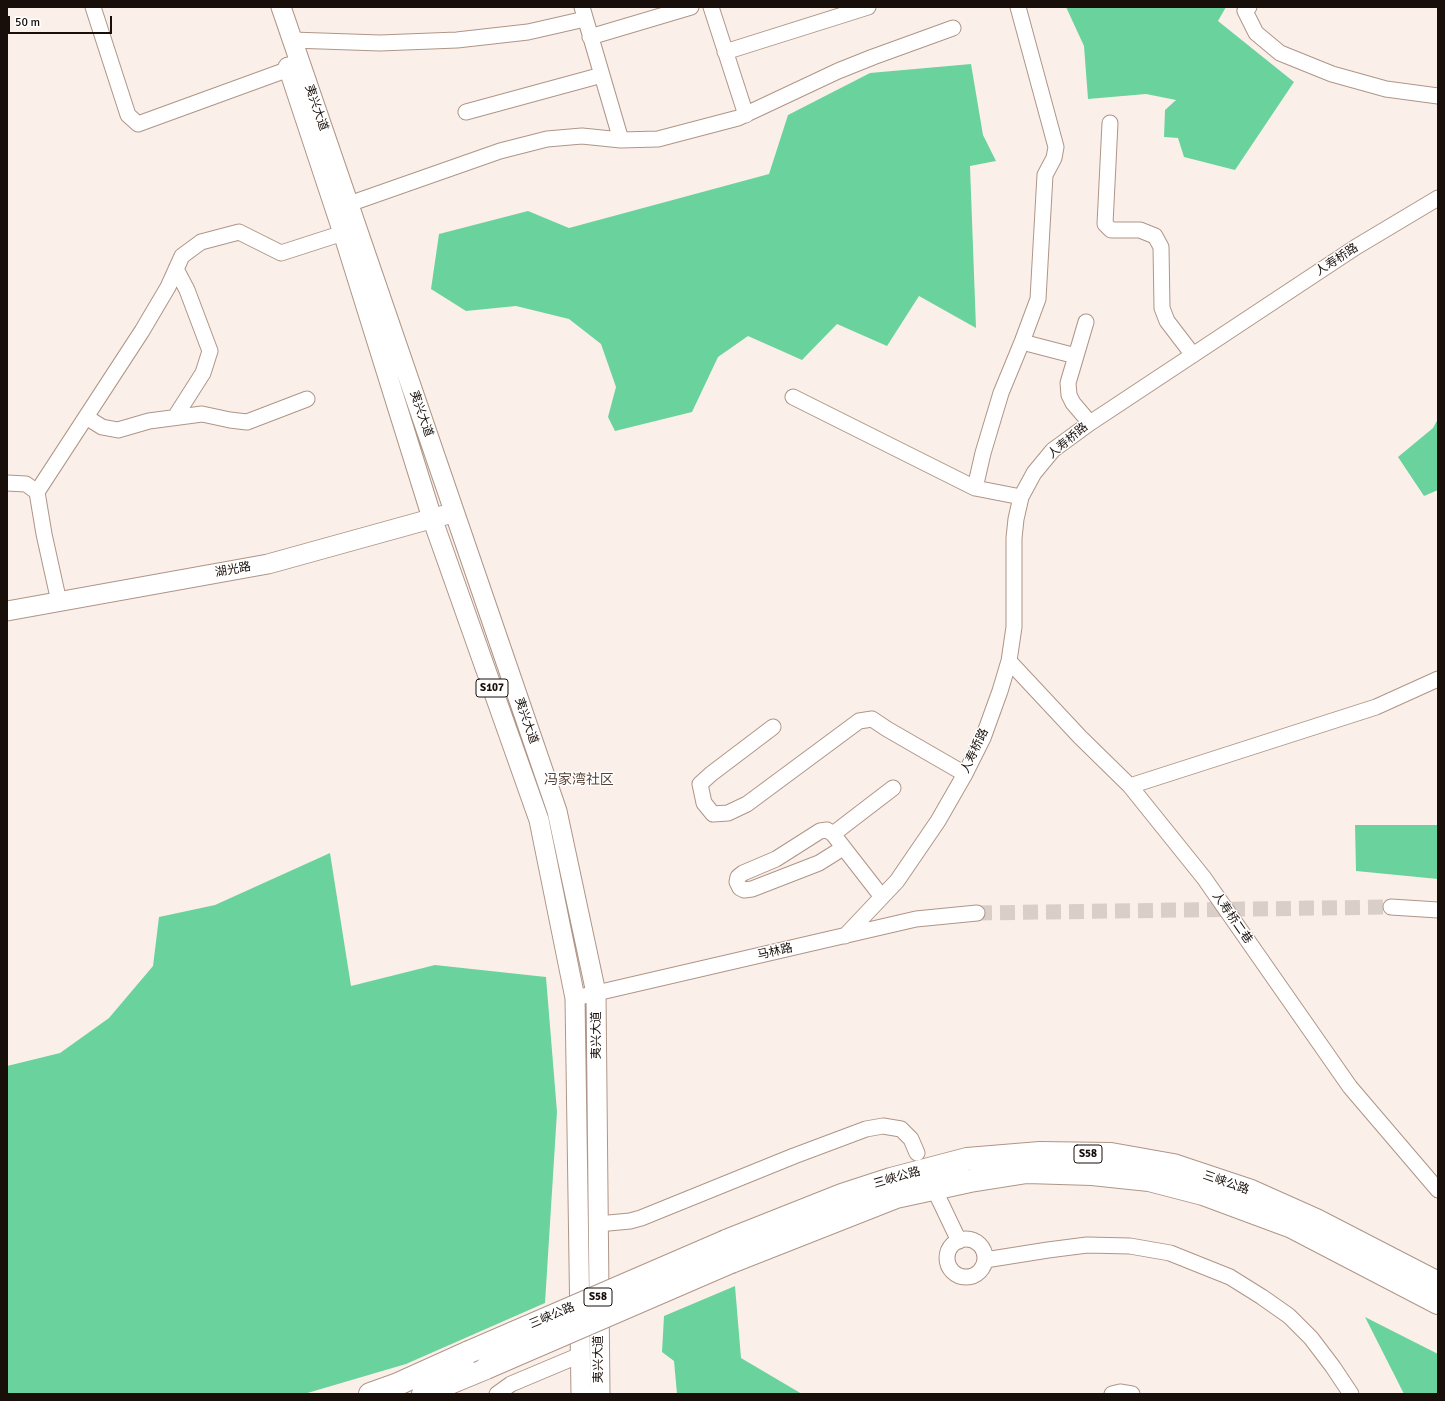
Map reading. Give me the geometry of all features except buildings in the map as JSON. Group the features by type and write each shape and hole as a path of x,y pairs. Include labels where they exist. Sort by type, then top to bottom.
{"highway":[{"name":"三峡公路","path":"423,1394 486,1368 728,1252 842,1195 891,1179 967,1160 1040,1153 1111,1154 1173,1165 1251,1191 1316,1220 1438,1283"},
{"name":"三峡公路","path":"370,1394 398,1384 469,1352 728,1252 896,1197 970,1181 1027,1172 1092,1174 1149,1180 1203,1194 1292,1228 1438,1303"}],"main road":[{"name":"夷兴大道","path":"268,7 343,233 432,518 539,820 575,998 581,1394"},
{"name":"夷兴大道","path":"281,7 557,811 596,993 600,1394"},
{"name":"湖光路","path":"7,611 268,564 455,512"}],"street":[{"path":"94,7 128,115 138,124 289,69"},
{"path":"590,37 691,7"},
{"path":"711,7 746,115"},
{"path":"725,52 868,7"},
{"path":"975,488 983,453 1001,393 1038,299 1046,175 1054,158 1056,147 1018,7"},
{"path":"1249,7 1245,11 1256,33 1280,53 1332,74 1380,88 1438,96"},
{"path":"292,40 380,43 457,40 528,32 583,13 621,140"},
{"path":"349,204 500,150 547,138 582,136 621,140 658,139 738,118 838,71 953,28"},
{"path":"466,112 602,76"},
{"path":"1110,123 1105,224 1111,230 1140,230 1155,236 1161,247 1162,308 1167,321 1193,355"},
{"name":"人寿桥路","path":"845,936 897,881 938,821 965,774 982,738 1000,691 1009,661 1014,627 1016,519 1021,497 1034,473 1053,450 1090,423 1356,247 1438,198"},
{"path":"59,602 44,534 37,492 142,331 168,287 182,256 201,242 239,232 281,253 343,233"},
{"path":"175,417 203,374 210,351 187,290 176,269"},
{"path":"1086,322 1068,383 1069,395 1073,403 1090,423"},
{"path":"1022,342 1076,356"},
{"path":"793,397 975,488 1021,497"},
{"path":"86,417 102,427 118,430 149,420 202,414 247,422 307,399"},
{"path":"7,483 26,484 37,492"},
{"name":"人寿桥二巷","path":"1009,661 1080,737 1130,786 1204,878 1350,1087 1438,1190"},
{"path":"1130,786 1376,707 1438,679"},
{"path":"773,727 700,784 704,803 713,814 728,813 747,804 859,722 872,719 965,774"},
{"path":"833,834 893,788"},
{"path":"843,848 819,863 752,889 744,890 740,888 737,882 738,877 743,873 776,859 820,831 827,830 833,834 882,897"},
{"path":"1390,907 1438,910"},
{"name":"马林路","path":"575,998 916,919 977,913"},
{"path":"598,1224 630,1221 641,1218 794,1156 866,1129 883,1126 901,1129 911,1139 917,1153"},
{"path":"938,1197 959,1241"},
{"path":"972,1240 978,1243 985,1253 985,1260 980,1272 975,1275 968,1277 957,1275 949,1266 948,1254 954,1244 959,1241 972,1240"},
{"path":"985,1260 1048,1250 1087,1246 1130,1246 1170,1253 1230,1277 1289,1316 1311,1338 1351,1394"},
{"path":"497,1394 511,1384 580,1355"},
{"path":"1112,1394 1120,1392 1132,1394"}],"green space":[{"path":"1066,7 1226,7 1218,21 1294,82 1235,170 1184,157 1178,138 1164,137 1165,110 1176,100 1146,94 1088,99 1084,46"},
{"path":"971,64 983,135 996,161 970,166 976,328 919,296 887,346 837,324 802,360 748,336 718,357 692,412 615,431 608,417 616,387 601,344 569,319 516,306 466,311 431,289 439,234 528,211 569,228 769,174 788,115 870,73"},
{"path":"1438,419 1438,490 1424,496 1398,457 1433,428"},
{"path":"1355,825 1438,825 1438,879 1356,871"},
{"path":"330,853 351,986 435,965 546,977 557,1112 545,1303 406,1364 304,1394 7,1394 7,1066 60,1053 109,1018 153,966 159,917 215,905"},
{"path":"735,1286 741,1358 802,1394 677,1394 674,1361 662,1352 664,1316"},
{"path":"1365,1317 1438,1354 1438,1394 1404,1394"}],"tunnel":[{"path":"977,913 1391,907"}],"district":[{"name":"冯家湾社区","path":"579,780"}]}
